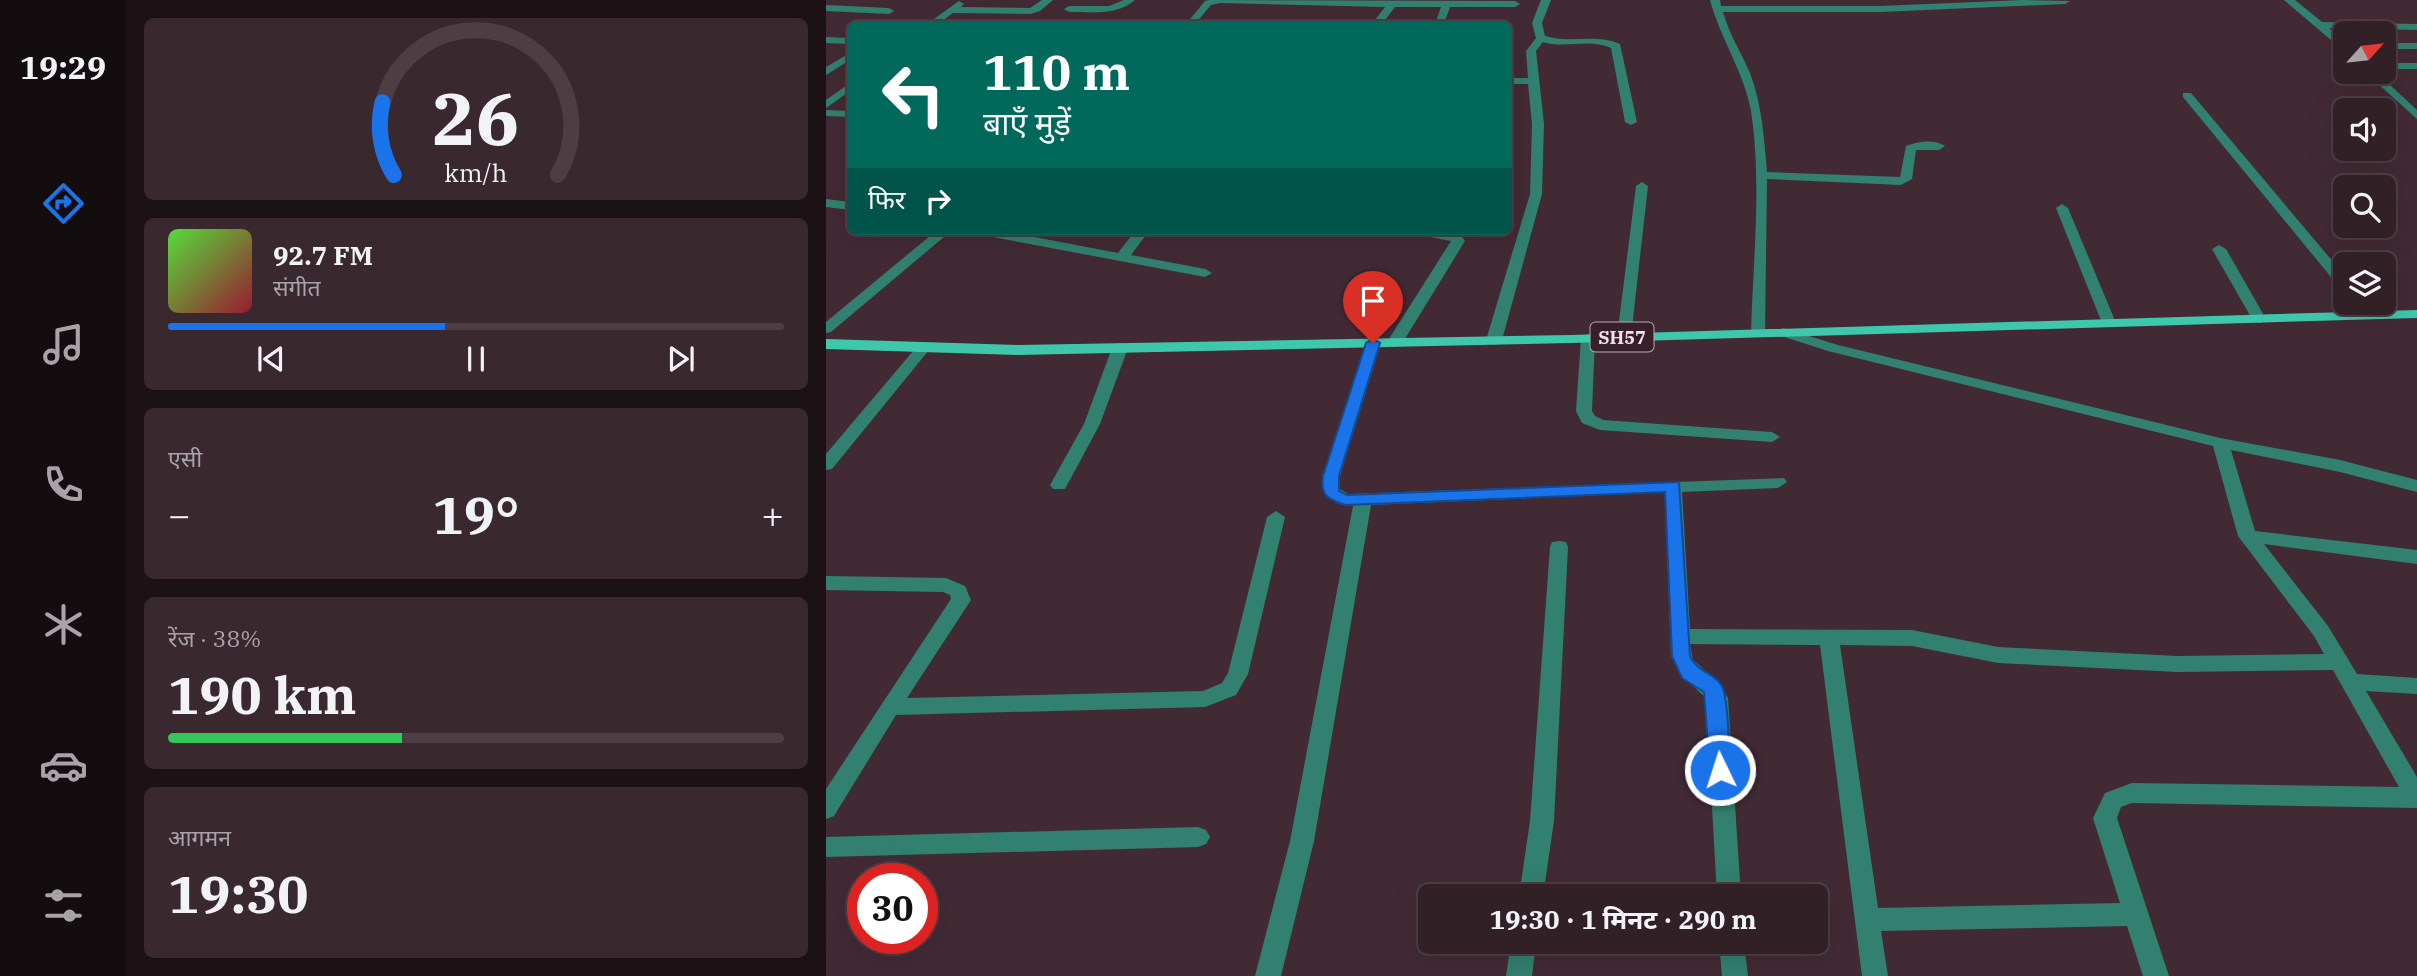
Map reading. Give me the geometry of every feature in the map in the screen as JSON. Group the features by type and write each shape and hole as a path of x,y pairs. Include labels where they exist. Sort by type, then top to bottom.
{"main road":[{"name":"SH57","path":"2396,314 2417,314"},
{"name":"SH57","path":"826,344 1018,350 1588,338 2371,315"}],"street":[{"path":"936,21 964,0"},
{"path":"951,10 1030,11 1048,0"},
{"path":"1069,9 1108,10 1118,8 1130,0"},
{"path":"1541,38 1537,23 1546,0"},
{"path":"2289,0 2333,37"},
{"path":"1193,21 1212,1 1515,4"},
{"path":"1758,333 1761,176 1756,110 1744,72 1722,27 1716,4 1880,9 2065,1"},
{"path":"1380,21 1394,2"},
{"path":"1330,21 1345,3"},
{"path":"1441,21 1447,3"},
{"path":"826,8 889,11"},
{"path":"2320,26 2417,27"},
{"path":"1494,340 1536,194 1538,124 1531,51 1541,38"},
{"path":"1541,38 1553,42 1602,42 1616,46 1631,122"},
{"path":"826,40 847,41"},
{"path":"2396,46 2417,46"},
{"path":"826,72 847,58"},
{"path":"2396,66 2417,66"},
{"path":"1512,81 1533,80"},
{"path":"2383,84 2417,116"},
{"path":"826,104 847,88"},
{"path":"2187,94 2333,270"},
{"path":"826,113 847,114"},
{"path":"1761,176 1901,181 1906,179 1910,148 1918,145 1939,146"},
{"path":"1625,337 1642,186"},
{"path":"2062,208 2109,323"},
{"path":"826,329 939,235"},
{"path":"1020,235 1205,273"},
{"path":"1122,257 1139,235"},
{"path":"1395,342 1458,241 1455,236 1448,235"},
{"path":"2219,249 2259,319"},
{"path":"1783,332 1833,348 2220,443 2340,466 2417,486"},
{"path":"1588,338 1584,411 1588,419 1600,425 1772,437"},
{"path":"1373,343 1329,488 1333,495 1346,500 1778,482"},
{"path":"826,465 924,347"},
{"path":"1059,485 1092,424 1120,348"},
{"path":"2220,443 2247,536 2308,613 2340,662 2417,797"},
{"path":"1673,486 1684,666 1689,673 1707,682 1717,698 1728,884"},
{"path":"1268,976 1302,841 1363,499"},
{"path":"890,707 1205,699 1229,689 1238,674 1276,517"},
{"path":"2247,536 2417,557"},
{"path":"1533,884 1542,821 1559,547"},
{"path":"826,583 946,585 958,591 961,600 890,707 835,779 826,809"},
{"path":"1681,636 1912,638 1998,655 2178,664 2340,662"},
{"path":"1829,636 1875,976"},
{"path":"2350,681 2417,686"},
{"path":"2156,976 2105,818 2106,807 2115,797 2132,793 2417,797"},
{"path":"826,847 1198,837"},
{"path":"1868,920 2134,914"},
{"path":"1519,976 1522,954"},
{"path":"1733,954 1735,976"}],"route":[{"path":"1373,343 1331,476 1329,488 1333,495 1346,500 1673,486 1681,656 1689,673 1707,682 1714,689 1717,698 1720,770"}]}
